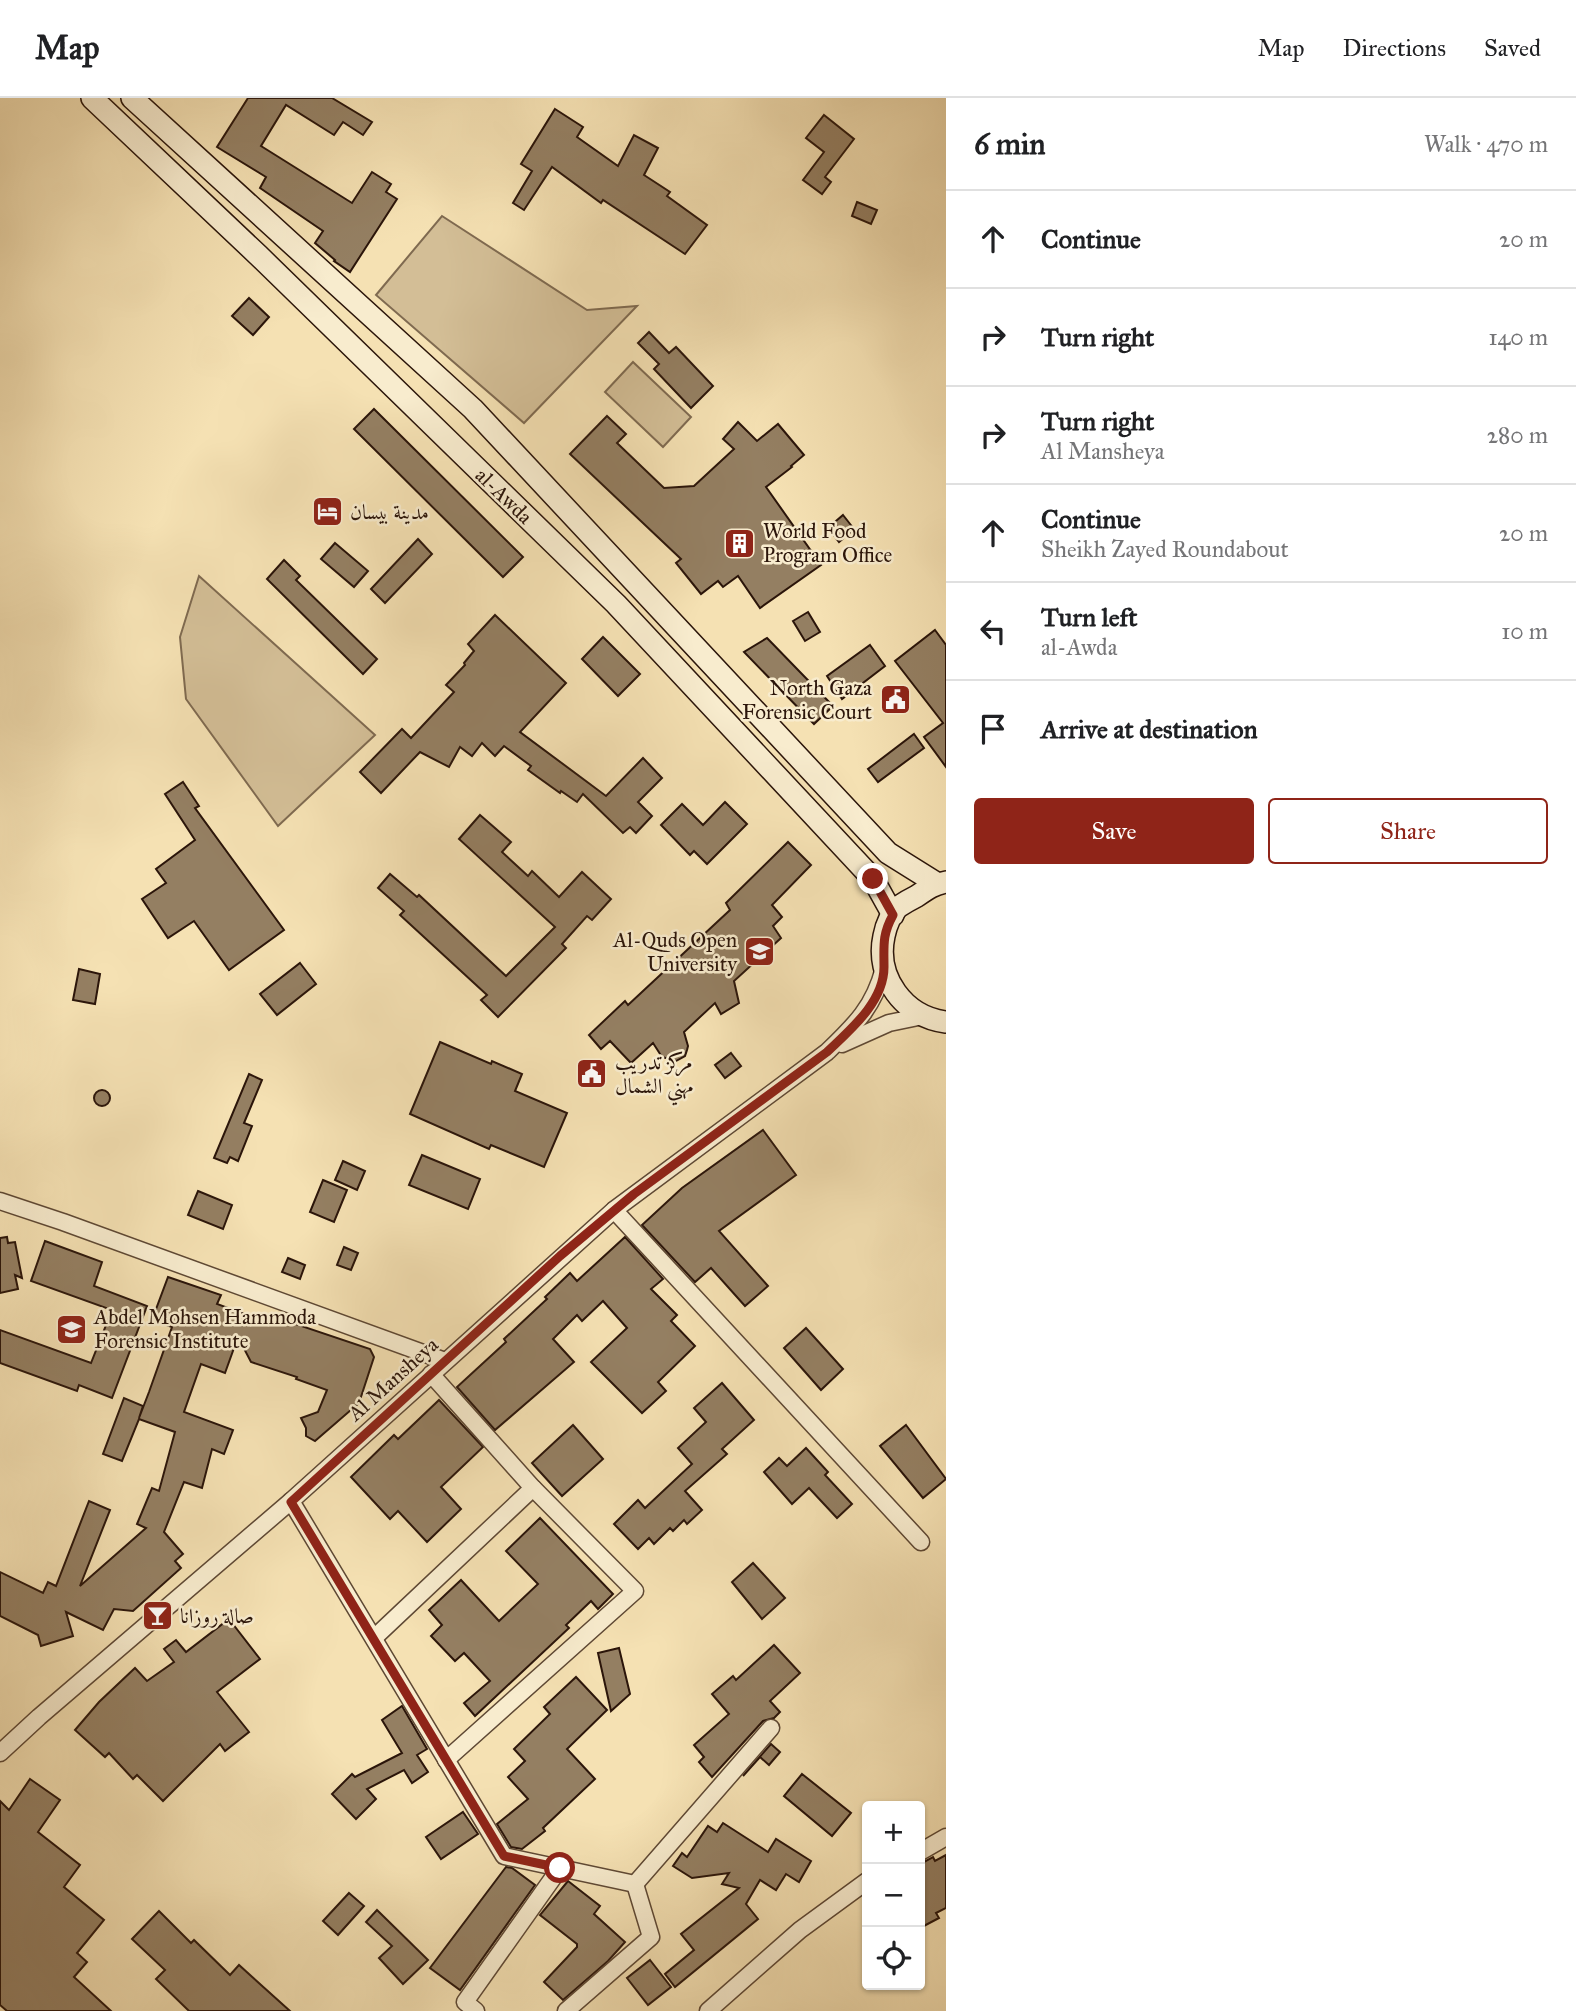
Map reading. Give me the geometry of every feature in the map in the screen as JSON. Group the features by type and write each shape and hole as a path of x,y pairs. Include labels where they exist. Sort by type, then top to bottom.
{"main road":[{"name":"al-Awda","path":"92,98 268,265 615,604 873,879 893,915"},
{"name":"al-Awda","path":"132,98 152,106 473,409 888,853 941,883"},
{"path":"941,883 898,907 883,941 884,968 899,998 923,1016 946,1022"}],"street":[{"name":"Al Mansheya","path":"0,1753 291,1502 614,1210 827,1052 859,1021 870,1005 879,989 884,968"},
{"name":"Al Mansheya","path":"827,1052 878,1027 923,1016"},
{"path":"0,1201 445,1361"},
{"path":"614,1210 921,1542"},
{"path":"431,1374 533,1488 635,1591 446,1760"},
{"path":"374,1637 533,1488"},
{"path":"291,1502 504,1856 635,1884"},
{"path":"635,1884 771,1728"},
{"path":"925,1849 946,1837"},
{"path":"475,2011 465,2003 560,1868"},
{"path":"566,2011 651,1937 635,1884"},
{"path":"708,2011 800,1930 862,1885"}],"shaded area":[{"path":"442,216 587,310 637,306 524,423 376,295"},
{"path":"633,362 691,417 663,447 605,392"},
{"path":"199,576 375,735 278,826 186,699 180,637"}],"building":[{"path":"248,98 332,98 372,122 363,135 343,122 334,135 286,105 261,146 352,203 372,172 391,184 386,192 397,199 350,272 315,243 323,231 260,188 266,177 217,147"},
{"path":"555,109 583,127 577,137 618,166 634,135 658,148 644,175 670,192 667,196 707,225 685,254 603,200 601,203 552,167 524,210 513,203 532,171 521,164"},
{"path":"824,115 854,139 825,177 831,182 822,194 803,180 824,152 806,138"},
{"path":"857,202 877,210 871,224 852,216"},
{"path":"249,298 269,317 253,335 232,316"},
{"path":"649,332 669,353 676,347 713,386 691,408 654,369 659,364 638,343"},
{"path":"374,409 523,557 503,577 354,429"},
{"path":"607,416 626,434 617,443 664,488 694,486 734,449 723,439 738,422 757,441 778,424 804,455 766,487 821,565 760,608 738,576 723,587 718,581 701,594 676,563 681,559 570,454"},
{"path":"843,515 854,529 839,542 828,528"},
{"path":"418,539 432,554 385,603 371,589"},
{"path":"335,543 368,571 354,587 321,559"},
{"path":"284,560 300,576 296,580 377,659 363,674 267,579"},
{"path":"808,612 820,632 805,641 793,621"},
{"path":"495,615 566,683 520,732 606,796 643,758 662,778 638,802 652,816 636,833 630,827 623,833 583,794 577,802 561,791 560,793 528,770 531,766 504,746 495,756 482,743 472,756 460,747 449,767 420,752 381,793 360,772 402,729 411,738 454,692 446,685 474,651 468,644"},
{"path":"935,630 946,645 946,767 924,737 943,723 895,661"},
{"path":"603,637 640,674 618,696 582,659"},
{"path":"767,638 833,706 814,724 744,652"},
{"path":"870,645 885,666 842,699 827,676"},
{"path":"914,734 924,748 878,782 868,769"},
{"path":"183,782 199,806 195,808 284,930 229,970 194,921 168,938 142,899 166,883 156,869 195,840 165,794"},
{"path":"725,802 747,824 707,864 694,851 690,855 661,825 682,804 703,825"},
{"path":"480,815 511,842 502,852 528,876 532,871 559,897 582,872 611,899 592,920 587,916 562,944 566,948 498,1017 481,1000 487,995 400,915 404,911 378,888 390,874 417,897 419,895 506,976 555,927 459,839"},
{"path":"788,842 811,865 772,905 782,917 773,926 781,938 734,981 739,1003 721,1014 715,1003 684,1032 687,1050 685,1056 676,1061 662,1057 653,1043 631,1063 610,1041 601,1049 589,1035 625,1001 628,1005 730,910 726,903"},
{"path":"300,963 316,984 277,1015 260,994"},
{"path":"79,969 100,974 95,1004 73,1000"},
{"path":"440,1042 522,1074 515,1091 567,1113 544,1167 491,1145 489,1149 410,1114"},
{"path":"731,1053 741,1066 725,1078 715,1065"},
{"path":"249,1074 262,1080 244,1123 252,1126 238,1161 230,1157 227,1163 214,1158"},
{"path":"99,1090 105,1090 110,1098 108,1104 99,1106 94,1101 94,1095"},
{"path":"763,1130 796,1175 719,1231 768,1286 745,1306 711,1268 695,1282 642,1225 682,1188"},
{"path":"422,1155 480,1179 468,1209 409,1185"},
{"path":"343,1161 365,1171 357,1190 335,1180"},
{"path":"323,1180 347,1190 334,1222 310,1212"},
{"path":"198,1191 232,1205 223,1229 188,1215"},
{"path":"7,1237 8,1243 15,1242 22,1278 15,1275 18,1289 0,1293 0,1238"},
{"path":"625,1237 663,1279 651,1289 677,1315 671,1321 695,1346 658,1382 666,1391 642,1413 591,1362 627,1328 603,1301 582,1321 577,1315 553,1339 574,1362 495,1430 457,1387 506,1342 504,1339 547,1299 545,1297 570,1273 577,1281"},
{"path":"45,1241 102,1262 94,1286 147,1306 112,1398 79,1385 77,1391 0,1363 0,1330 91,1363 112,1310 31,1281"},
{"path":"344,1247 358,1253 351,1270 337,1265"},
{"path":"288,1258 305,1265 300,1279 282,1272"},
{"path":"168,1277 221,1295 217,1304 258,1319 266,1314 370,1349 374,1357 359,1403 315,1441 306,1436 306,1428 301,1418 318,1412 327,1390 251,1362 238,1337 225,1373 201,1364 184,1412 233,1430 224,1454 212,1449 202,1488 184,1482 164,1532 183,1554 175,1561 181,1568 133,1611 114,1609 103,1630 66,1612 73,1636 41,1646 38,1635 0,1616 0,1572 43,1593 48,1582 56,1586 89,1501 110,1510 80,1586 146,1528 137,1524 152,1488 159,1491 175,1432 139,1419 122,1461 103,1454 124,1398 143,1406 139,1418 149,1392 172,1327 152,1320"},
{"path":"806,1328 843,1369 821,1390 784,1348"},
{"path":"722,1383 754,1420 722,1449 727,1454 685,1491 702,1510 687,1524 684,1520 673,1531 670,1528 654,1544 649,1538 638,1549 614,1524 638,1500 645,1508 692,1464 678,1448 706,1422 694,1408"},
{"path":"439,1400 483,1447 441,1487 461,1509 427,1542 398,1511 390,1519 351,1477 394,1435 398,1439"},
{"path":"573,1425 603,1459 562,1496 532,1463"},
{"path":"906,1425 946,1479 923,1498 880,1446"},
{"path":"806,1448 828,1472 825,1475 852,1504 837,1518 809,1488 792,1504 764,1472 779,1458 787,1466"},
{"path":"540,1518 613,1594 598,1609 591,1601 566,1625 569,1628 475,1716 464,1703 490,1681 464,1653 455,1661 431,1636 442,1625 429,1610 461,1580 499,1621 538,1584 506,1551"},
{"path":"753,1563 785,1598 762,1619 732,1582"},
{"path":"229,1619 260,1659 217,1692 249,1732 225,1751 220,1744 163,1801 137,1775 133,1779 109,1753 105,1757 75,1730 99,1702 135,1668 147,1681 174,1662 164,1649 176,1640 186,1652"},
{"path":"774,1645 800,1673 770,1701 780,1712 774,1718 763,1721 712,1777 699,1762 704,1757 694,1745 729,1714 712,1694 733,1676 736,1680"},
{"path":"619,1648 630,1694 611,1711 598,1653"},
{"path":"576,1677 607,1710 567,1749 595,1779 543,1828 545,1831 522,1849 511,1847 497,1824 528,1799 508,1777 525,1761 514,1749 550,1714 544,1707"},
{"path":"402,1706 427,1749 417,1755 428,1772 412,1783 404,1770 367,1789 376,1799 356,1819 332,1794 352,1774 355,1777 402,1753 382,1720"},
{"path":"771,1744 780,1752 769,1765 760,1757 743,1776"},
{"path":"802,1774 851,1813 832,1836 784,1796"},
{"path":"30,1779 60,1800 38,1832 80,1865 64,1887 104,1920 77,1953 87,1962 74,1977 111,2011 7,2011 0,2005 0,1801 9,1810"},
{"path":"463,1812 478,1834 441,1859 426,1837"},
{"path":"723,1823 768,1852 776,1839 811,1861 799,1882 786,1874 776,1890 760,1880 746,1904 758,1919 675,1987 665,1974 694,1950 681,1934 739,1888 722,1884 729,1873 692,1878 673,1866 682,1853 687,1857 708,1826 717,1832"},
{"path":"946,1855 946,1908 936,1913 939,1918 925,1925 925,1861 933,1857 935,1861"},
{"path":"506,1867 512,1868 535,1885 460,1990 430,1968"},
{"path":"568,1881 600,1906 594,1914 625,1942 608,1961 563,2000 544,1982 577,1944 540,1915"},
{"path":"349,1893 364,1906 338,1935 323,1921"},
{"path":"377,1910 428,1960 403,1984 379,1958 392,1946 366,1922"},
{"path":"159,1911 191,1943 194,1940 230,1975 239,1965 290,2011 189,2011 156,1979 165,1970 132,1939"},
{"path":"650,1960 671,1987 648,2005 627,1978"}],"place":[{"name":"مدينة بيسان","path":"327,512"},
{"name":"World Food Program Office","path":"740,543"},
{"name":"North Gaza Forensic Court","path":"895,700"},
{"name":"Al-Quds Open University","path":"760,952"},
{"name":"مركز تدريب مهني الشمال","path":"592,1074"},
{"name":"Abdel Mohsen Hammoda Forensic Institute","path":"71,1329"},
{"name":"صالة روزانا","path":"157,1616"}],"route":[{"path":"560,1868 504,1856 291,1502 614,1210 827,1052 859,1021 879,989 884,968 883,941 893,915 873,879"}]}
